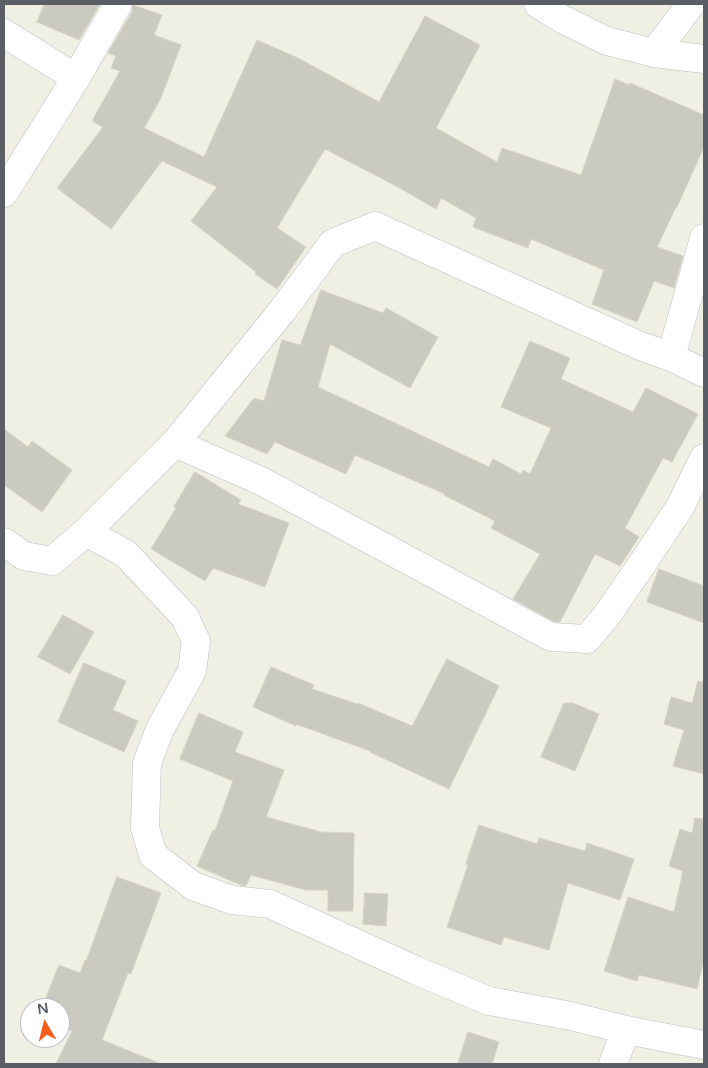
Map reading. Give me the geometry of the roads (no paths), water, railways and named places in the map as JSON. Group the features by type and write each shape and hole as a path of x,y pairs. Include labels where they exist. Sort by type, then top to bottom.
{"street":[{"path":"4,193 76,78 118,4"},
{"path":"538,4 562,19 607,41 654,53 704,59"},
{"path":"654,53 691,4"},
{"path":"4,33 76,78"},
{"path":"4,542 24,556 52,561 86,532 175,443 282,311 334,243 375,226 704,373"},
{"path":"671,357 704,238"},
{"path":"175,443 261,481 551,637 587,639 607,615 680,507 704,458"},
{"path":"86,532 126,554 185,617 196,641 192,671 160,729 147,764 145,828 153,855 193,886 232,900 270,904 415,970 489,1001 571,1016 626,1030 704,1045"},
{"path":"613,1064 626,1030"}]}
